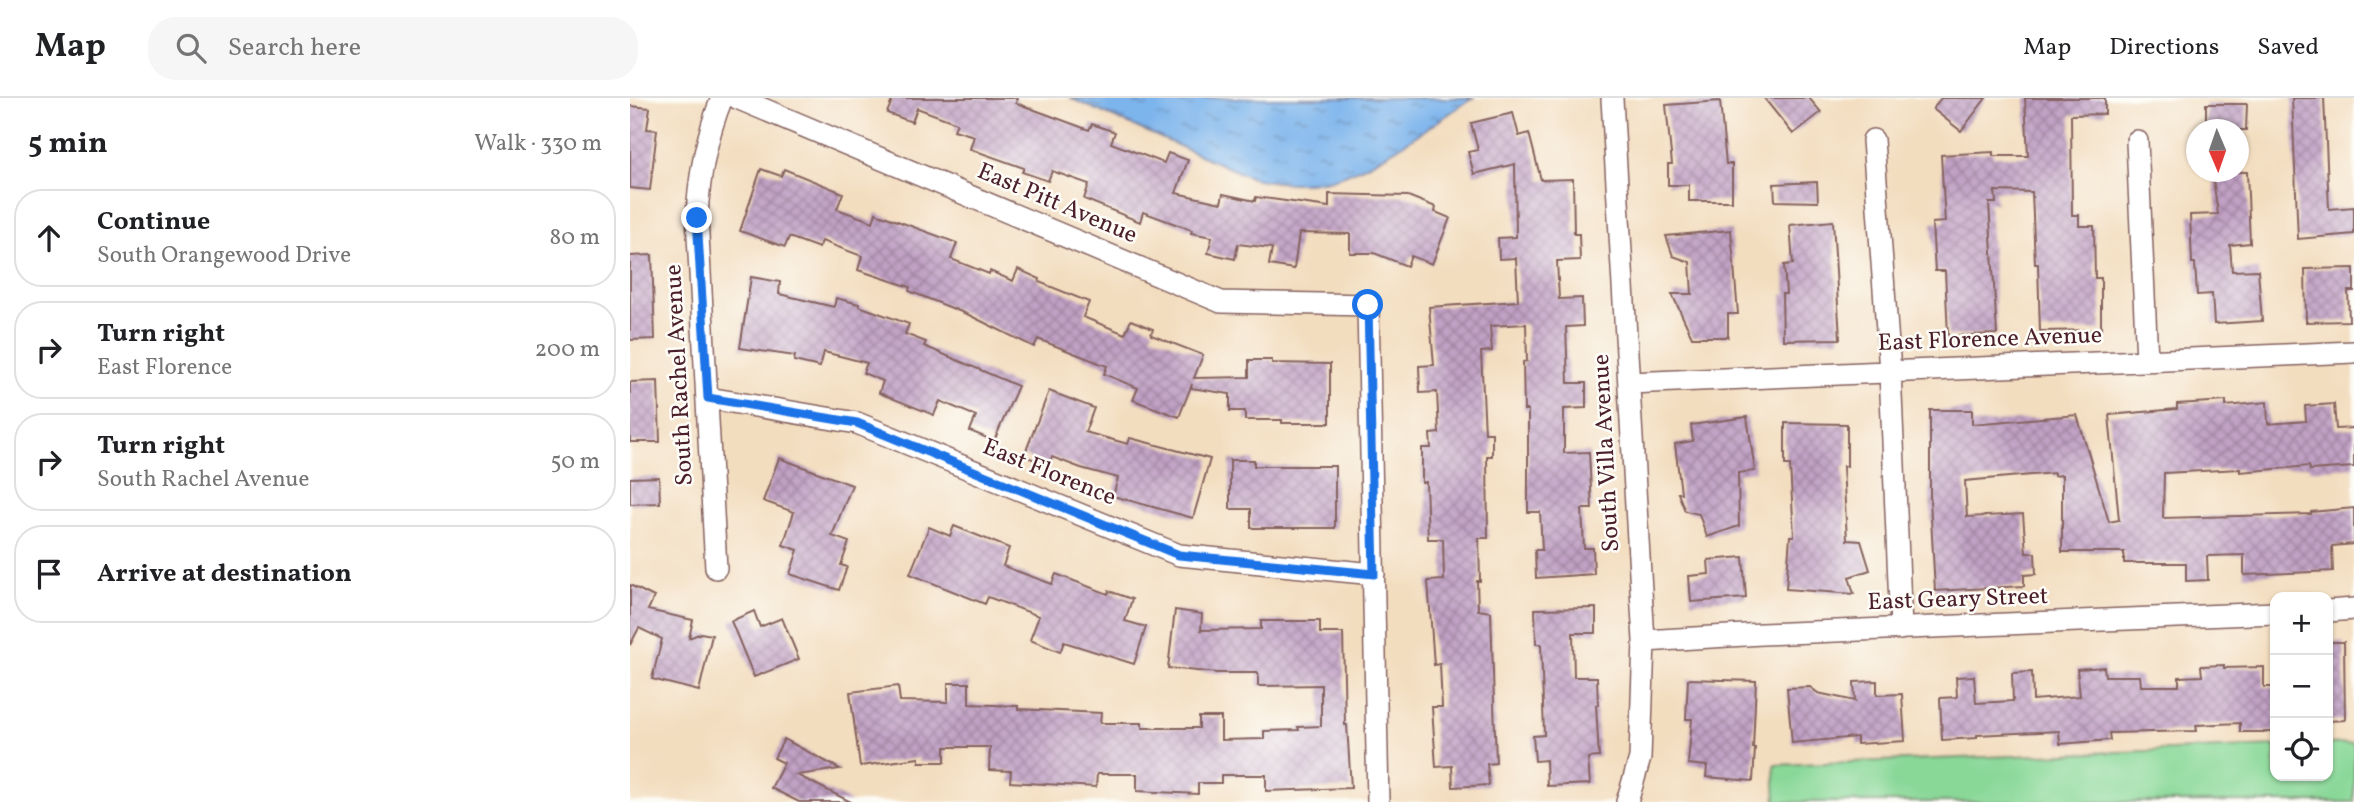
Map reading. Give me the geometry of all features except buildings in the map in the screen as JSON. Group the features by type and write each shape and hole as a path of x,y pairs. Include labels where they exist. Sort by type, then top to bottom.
{"street":[{"name":"South Rachel Avenue","path":"716,568 697,218 699,181 705,150 722,98"},
{"name":"East Pitt Avenue","path":"737,98 1221,302 1368,305 1374,574"},
{"name":"South Villa Avenue","path":"1612,99 1644,641 1640,758 1627,802"},
{"path":"1873,140 1890,371 1901,629"},
{"path":"2137,141 2147,360"},
{"name":"East Florence Avenue","path":"1629,383 2354,352"},
{"name":"East Florence","path":"708,398 857,423 1179,555 1374,574"},
{"path":"1374,574 1378,802"},
{"path":"2333,611 2354,610"},
{"name":"East Geary Street","path":"1644,641 2270,613"}],"green space":[{"path":"2354,743 2354,802 1776,802 1774,765 2270,746 2270,781 2333,781 2333,744"}],"water":[{"path":"1070,98 1473,98 1367,165 1332,179 1302,183 1252,178"}],"route":[{"path":"697,218 708,398 857,423 1179,555 1374,574 1368,305"}]}
